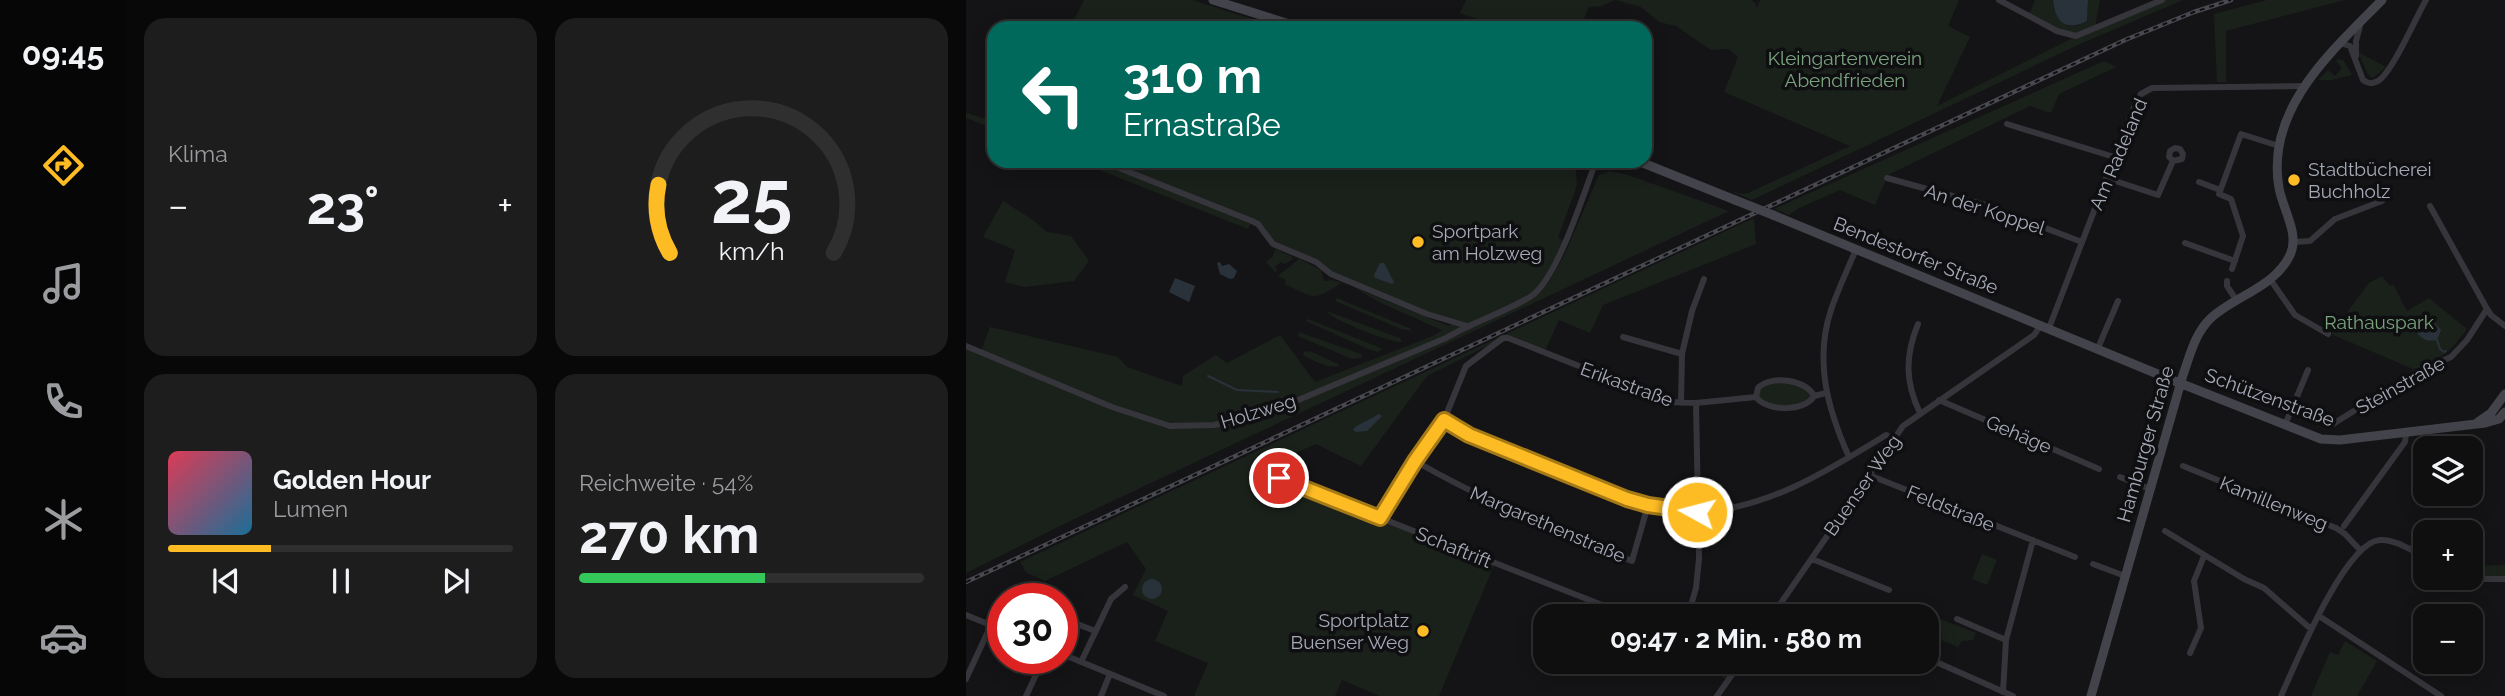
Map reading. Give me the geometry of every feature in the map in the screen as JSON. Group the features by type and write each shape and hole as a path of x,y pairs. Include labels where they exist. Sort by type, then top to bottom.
{"street":[{"path":"1213,0 1280,21"},
{"path":"1999,0 2057,31 2076,36 2162,0"},
{"path":"2382,0 2340,43 2304,86 2291,110 2279,146 2277,177 2294,242 2310,241 2335,219 2382,201"},
{"path":"2362,21 2356,41 2356,62 2361,77 2370,83 2385,74 2426,0"},
{"path":"2340,43 2356,62"},
{"name":"Am Radeland","path":"2045,326 2082,242 2137,99 2146,90 2304,86"},
{"path":"2007,124 2115,157"},
{"path":"2232,269 2243,236 2231,199 2218,194 2241,134 2279,146"},
{"path":"2106,178 2158,195 2173,161"},
{"name":"Bendestorfer Straße","path":"1652,167 2180,383"},
{"path":"1119,168 1258,224 1273,244 1317,262 1331,274 1427,314 1466,326"},
{"name":"Holzweg","path":"966,346 1124,411 1170,426 1214,425 1255,417 1446,338 1531,296 1549,277 1593,168"},
{"name":"An der Koppel","path":"1887,178 1985,205 2082,242"},
{"path":"2199,182 2220,190"},
{"path":"2430,206 2487,309 2505,326"},
{"name":"Hamburger Straße","path":"2091,696 2180,383 2193,347 2202,328 2219,311 2270,279 2281,268 2290,255 2294,242"},
{"path":"2185,243 2235,261"},
{"path":"1849,457 1836,428 1826,393 1823,369 1824,343 1831,310 1856,249"},
{"path":"1681,403 1682,354 1692,311 1704,279"},
{"path":"2270,279 2295,315 2328,334"},
{"path":"2227,281 2227,286 2237,301"},
{"path":"2098,348 2118,301"},
{"name":"Steinstraße","path":"2333,424 2417,372 2451,357 2467,340 2487,309"},
{"path":"1918,324 1909,351 1907,368 1909,386 1920,413"},
{"name":"Buenser Weg","path":"1780,604 1903,426 2045,326"},
{"path":"1623,337 1682,354"},
{"name":"Erikastraße","path":"1444,420 1466,366 1503,338 1658,399 1696,403 1756,397"},
{"path":"2285,425 2308,370"},
{"name":"Erikastraße","path":"1756,397 1758,388 1770,381 1800,383 1809,387 1814,396"},
{"name":"Schützenstraße","path":"2180,383 2330,440 2494,421 2503,412 2505,394"},
{"name":"Erikastraße","path":"1756,397 1762,403 1783,407 1807,404 1814,396 1826,393"},
{"name":"Gehäge","path":"1939,400 2099,469"},
{"path":"1691,604 1699,559 1696,403"},
{"path":"1380,518 1444,420 1469,435 1627,499 1697,512 1768,497 1806,481 1886,435 1895,438"},
{"path":"2344,526 2405,442 2406,433"},
{"name":"Margarethenstraße","path":"1415,461 1461,487 1538,524 1632,561 1648,505"},
{"name":"Kamillenweg","path":"2183,466 2336,528 2360,550"},
{"name":"Feldstraße","path":"1869,475 2076,557"},
{"path":"2120,477 2150,489"},
{"name":"Schaftrift","path":"1279,478 1599,604"},
{"path":"2165,531 2204,556 2264,588 2311,629"},
{"path":"2003,692 2006,640 2033,540"},
{"path":"2281,696 2311,629 2360,550 2374,541 2381,540 2413,551"},
{"path":"2190,653 2201,628 2194,581 2204,556"},
{"path":"1812,559 1889,590"},
{"path":"2093,564 2125,576"},
{"path":"2483,578 2505,579"},
{"path":"1081,662 1111,599 1125,587"},
{"path":"966,615 987,624"},
{"path":"2319,616 2441,696"},
{"path":"1957,619 2006,640"},
{"path":"1078,624 1095,631"},
{"path":"966,680 987,632"},
{"path":"1078,661 1164,696"},
{"path":"1939,663 2013,696"},
{"path":"1026,696 1036,674"},
{"path":"1101,696 1110,674"},
{"path":"1717,696 1733,674"}],"green space":[{"path":"1084,0 1192,0 1259,21 1074,21"},
{"path":"1466,0 1615,0 1601,6 1589,7 1583,21 1484,21 1460,13"},
{"name":"Kleingartenverein Abendfrieden","path":"1615,0 1751,0 1757,8 1760,0 1959,0 1948,26 1970,37 1937,106 2075,37 2029,16 2035,0 2053,0 2054,9 2068,26 2077,26 2087,21 2088,0 2100,0 2095,27 2162,0 2183,0 2080,44 1752,200 1728,190 1748,193 1850,146 1724,92 1738,57 1728,49 1711,50 1676,26 1659,22 1641,7"},
{"path":"2267,0 2345,0 2226,31 2226,82 2217,82 2214,14"},
{"path":"2358,52 2386,67 2373,78 2368,75"},
{"path":"2104,61 2116,67 2059,94 2051,113 2030,106 1888,175 1875,205 1840,190 1789,215 1774,209"},
{"path":"2336,61 2344,61 2352,75 2318,80 2328,70 2335,76 2342,68"},
{"path":"966,113 987,119 987,126 966,118"},
{"path":"1095,168 1576,168 1577,185 1558,238 1564,241 1549,277 1532,298 1549,282 1564,256 1599,175 1610,171 1628,175 1729,211 1068,522 966,573 966,346 981,352 990,327 1118,357 1127,367 1182,386 1183,376 1216,355 1227,363 1280,335 1315,382 1433,336 1442,330 1381,303 1353,287 1448,326 1452,324 1273,244 1252,221 1248,229"},
{"path":"1003,201 1047,232 1071,236 1089,261 1074,281 1025,287 1005,282 1015,250 983,237"},
{"path":"1754,218 1756,244 1603,305 1590,333 1559,320 1544,353 1503,338 1427,376 1361,466 1316,444 1280,460 1279,478 1495,563 1439,696 1380,696 1342,680 1335,696 1194,696 1208,663 1155,641 1168,611 1133,595 1146,569 1127,542 1045,581 1027,573 1020,562"},
{"path":"1275,249 1293,259 1285,264 1281,262 1275,267 1275,272 1266,262 1273,256"},
{"path":"1299,259 1321,270 1324,281 1341,283 1325,293 1313,296 1285,284 1286,280 1278,276"},
{"name":"Rathauspark","path":"2382,276 2390,286 2393,284 2407,311 2429,298 2467,329 2444,355 2413,369 2331,334 2369,283"},
{"path":"1337,298 1412,331 1401,329 1335,301"},
{"path":"1326,311 1400,338 1402,342 1361,330"},
{"path":"1308,319 1383,349 1378,352 1368,349 1306,321"},
{"path":"1299,332 1363,357 1352,359 1298,336"},
{"path":"1310,351 1339,366 1325,365 1303,355 1304,352"},
{"path":"1791,382 1809,388 1811,402 1783,407 1762,403 1757,392 1760,385"},
{"path":"1982,554 1997,560 1987,585 1972,579"},
{"path":"2505,565 2505,579 2483,578 2483,566"},
{"path":"1939,619 1976,633 1973,640 1962,641 1958,647 1941,640 1942,636 1939,635"},
{"path":"2345,641 2377,661 2357,696 2311,696 2330,652 2338,655"}],"shaded area":[{"path":"2053,0 2088,0 2087,21 2073,25 2063,23 2056,14"},
{"path":"1220,262 1222,266 1229,264 1237,271 1234,278 1220,274 1217,263"},
{"path":"1380,263 1384,263 1394,282 1392,284 1375,278"},
{"path":"1175,278 1195,286 1189,302 1169,292"},
{"path":"2435,323 2441,330 2437,340 2424,339 2415,330 2417,325"},
{"path":"1379,414 1382,416 1367,431 1353,430 1355,427"},
{"path":"1152,579 1159,582 1162,589 1159,596 1152,599 1145,596 1142,589 1145,582"}],"waterway":[{"path":"2437,340 2440,349 2446,351"},
{"path":"1208,376 1237,390 1278,392"}],"railway":[{"path":"966,582 2125,40 2231,0"}],"place":[{"name":"Stadtbücherei Buchholz","path":"2294,180"},
{"name":"Sportpark am Holzweg","path":"1418,242"},
{"name":"Sportplatz Buenser Weg","path":"1423,631"}],"route":[{"path":"1279,478 1380,518 1444,420 1469,435 1627,499 1697,512"}]}
